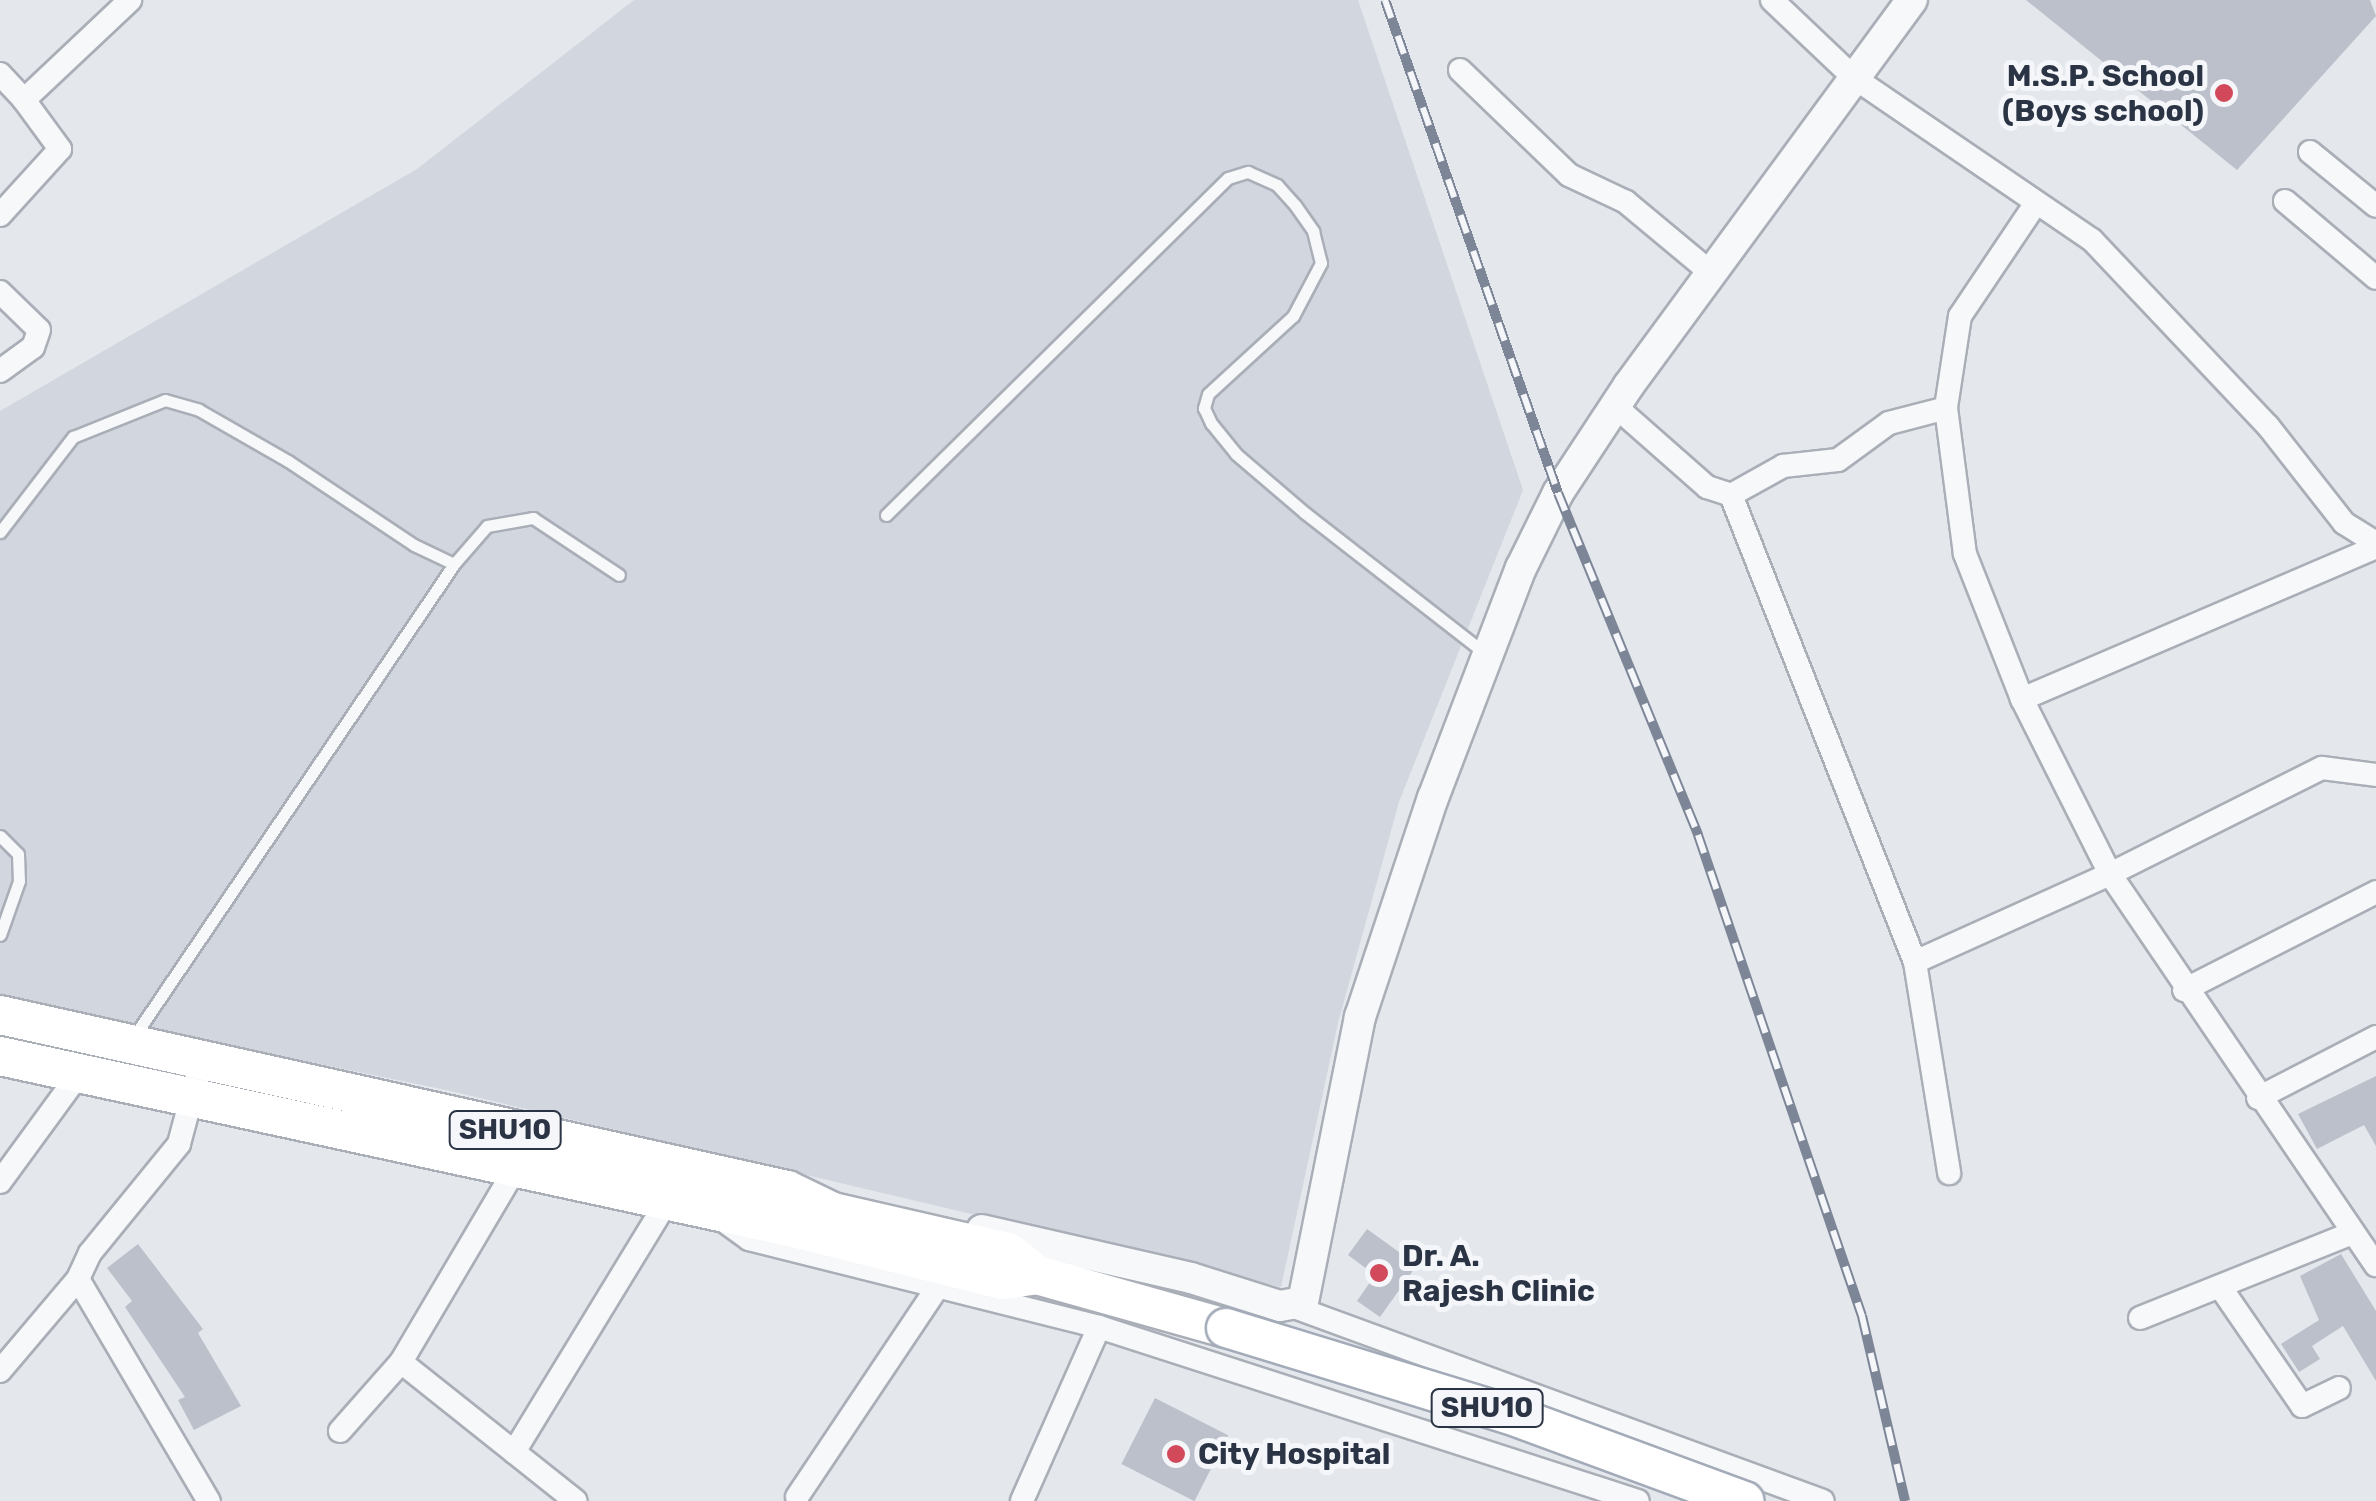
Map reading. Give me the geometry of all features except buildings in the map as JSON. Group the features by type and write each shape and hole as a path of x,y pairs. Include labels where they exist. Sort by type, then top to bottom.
{"main road":[{"name":"SHU10","path":"0,1015 786,1190 833,1212 1008,1252 1037,1275 1508,1414 1744,1501"},
{"name":"SHU10","path":"0,1056 514,1172 709,1210 1003,1280 1037,1275"}],"street":[{"path":"24,100 130,0"},
{"path":"1772,0 1853,78 2092,240 2268,426 2344,523 2375,545 2236,612 2022,699"},
{"path":"1294,1307 1311,1283 1320,1193 1360,1017 1486,654 1558,493 1710,272 1912,0"},
{"path":"1460,70 1569,175 1626,202 1710,272"},
{"path":"0,74 60,149 0,214"},
{"path":"2310,152 2376,206"},
{"path":"2285,201 2376,278"},
{"path":"2036,204 1960,316 1946,408 1965,554 2022,699 2110,874 2350,1234 2374,1260"},
{"path":"0,292 40,330 33,347 0,372"},
{"path":"1615,406 1706,488 1731,495 1783,466 1838,460 1889,422 1946,408"},
{"path":"1731,495 1914,962 1949,1173"},
{"path":"1914,962 2110,874 2322,768 2376,775"},
{"path":"2184,990 2376,892"},
{"path":"2258,1098 2376,1037"},
{"path":"0,1370 78,1279 90,1253 179,1144 202,1058"},
{"path":"0,1182 79,1074"},
{"path":"340,1432 401,1362 514,1172"},
{"path":"514,1452 667,1202"},
{"path":"833,1212 880,1204 1294,1307 1822,1501"},
{"path":"709,1210 749,1239 1099,1327 1638,1501"},
{"path":"2140,1318 2350,1234"},
{"path":"78,1279 209,1501"},
{"path":"798,1497 938,1286"},
{"path":"2221,1288 2302,1406 2339,1388"},
{"path":"1022,1501 1099,1327"},
{"path":"401,1362 576,1501"},
{"path":"1487,1452 1502,1382"}],"lane":[{"path":"886,515 1228,178 1248,172 1277,184 1295,204 1312,231 1321,262 1293,316 1208,394 1204,408 1211,423 1236,454 1305,513 1486,654"},
{"path":"0,532 73,437 165,400 199,410 288,461 414,545 454,564"},
{"path":"130,1042 454,564 487,526 533,518 619,575"},
{"path":"0,836 18,854 19,882 0,935"}],"shaded area":[{"path":"634,0 1358,0 1523,490 1399,802 1338,1023 1281,1287 446,1090 0,998 0,411 417,169"}],"railway":[{"path":"1385,0 1558,493 1698,835 1862,1316 1905,1501"}],"place":[{"name":"M.S.P. School (Boys school)","path":"2224,93"},
{"name":"Dr. A. Rajesh Clinic","path":"1379,1273"},
{"name":"City Hospital","path":"1176,1454"}]}
